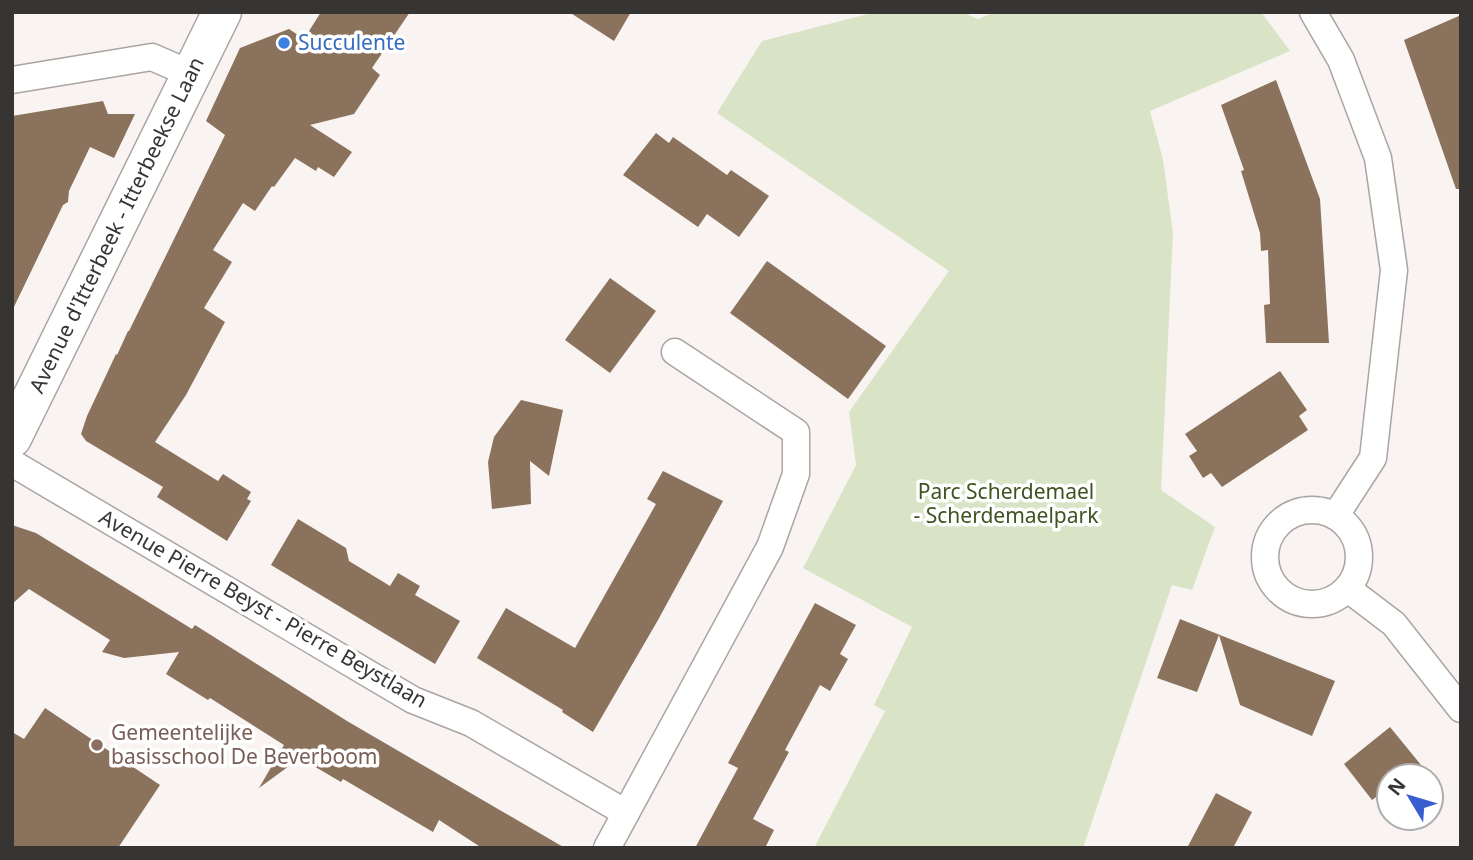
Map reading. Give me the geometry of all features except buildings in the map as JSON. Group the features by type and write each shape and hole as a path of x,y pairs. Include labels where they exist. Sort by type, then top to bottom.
{"street":[{"name":"Avenue d'Itterbeek - Itterbeekse Laan","path":"12,438 222,12"},
{"path":"1313,12 1340,60 1378,158 1394,270 1373,458 1336,515"},
{"path":"12,80 152,57 191,74"},
{"path":"607,848 770,547 796,474 796,432 675,352"},
{"name":"Avenue Pierre Beyst - Pierre Beystlaan","path":"12,463 413,700 471,723 626,813"},
{"path":"1311,509 1336,515 1352,530 1360,549 1358,570 1348,589 1324,603 1297,603 1274,586 1264,560 1269,535 1287,516 1311,509"},
{"path":"1348,589 1394,624 1461,709"}],"green space":[{"name":"Parc Scherdemael - Scherdemaelpark","path":"876,12 961,12 978,19 995,12 1261,12 1290,51 1150,111 1163,160 1173,233 1161,490 1215,527 1192,590 1172,585 1083,848 814,848 885,711 874,705 912,627 803,568 856,465 849,412 949,271 717,113 762,41"}],"place":[{"name":"Succulente","path":"284,43"},
{"name":"Gemeentelijke basisschool De Beverboom","path":"97,745"}]}
